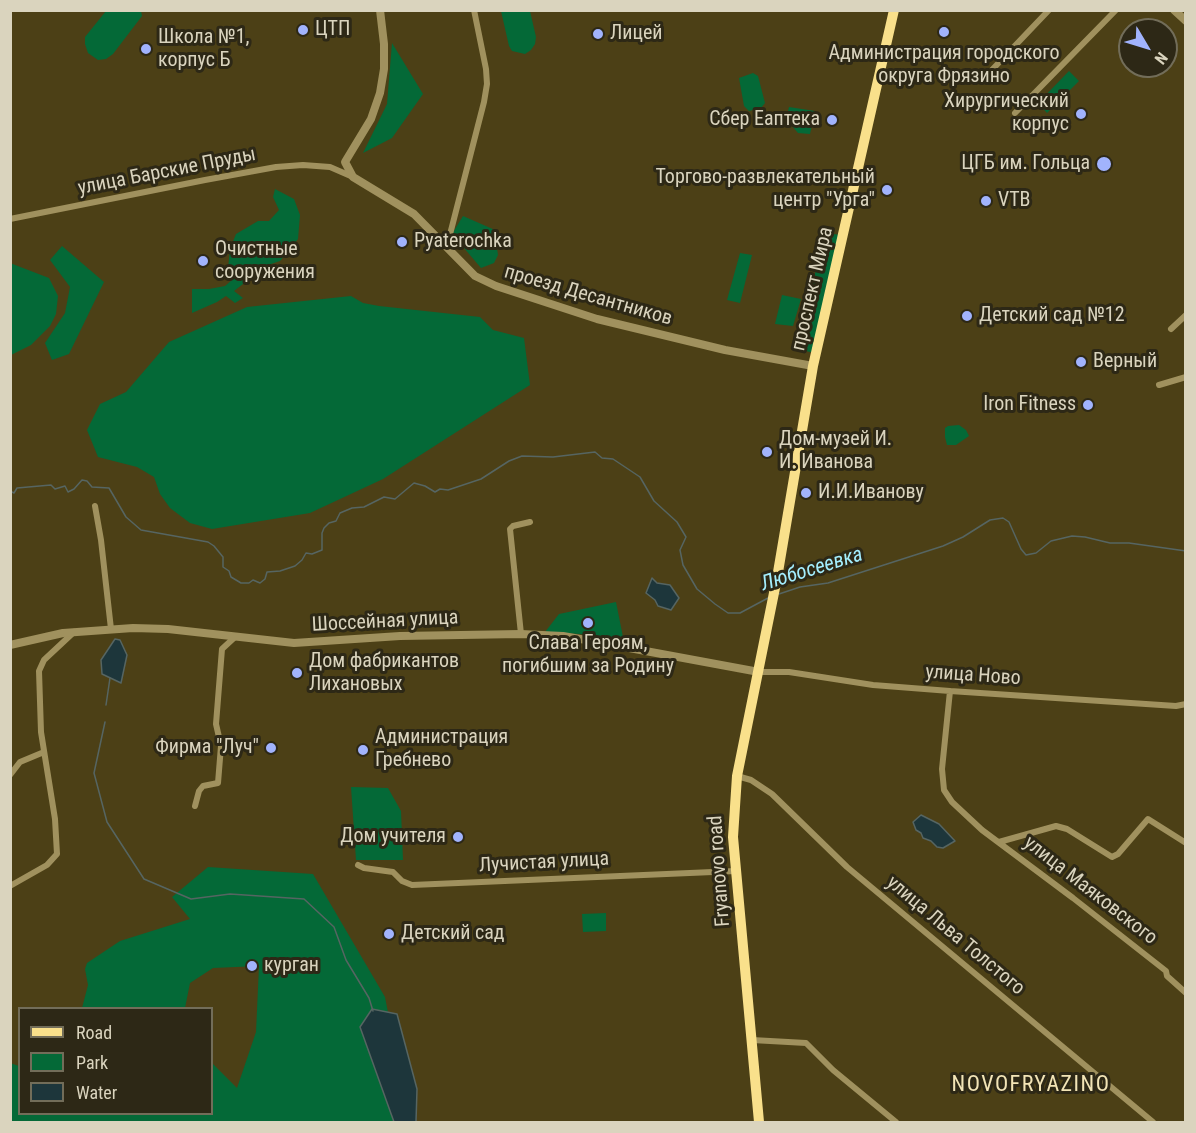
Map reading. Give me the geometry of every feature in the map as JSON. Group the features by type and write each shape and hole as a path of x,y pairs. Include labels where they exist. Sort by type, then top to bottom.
{"main road":[{"name":"проспект Мира","path":"769,621 813,366 894,10"},
{"name":"Fryanovo road","path":"759,1122 733,823 737,776 769,621"}],"street":[{"path":"330,167 345,162 371,119 380,93 384,52 380,10"},
{"path":"447,246 487,84 474,10"},
{"path":"989,73 1049,10"},
{"path":"1016,113 1116,10"},
{"path":"1174,10 1185,21"},
{"path":"345,162 353,177"},
{"name":"улица Барские Пруды","path":"10,219 276,167 303,165 330,167"},
{"path":"330,167 353,177"},
{"name":"проезд Десантников","path":"353,177 414,214 475,276 496,286 586,316 692,343 813,366"},
{"path":"1171,329 1185,315"},
{"path":"1159,385 1185,377"},
{"path":"95,506 111,628"},
{"path":"521,634 510,529 513,526 530,522"},
{"name":"Шоссейная улица","path":"10,645 51,635 111,628 168,629 294,643 400,636 521,634 562,636 759,672"},
{"path":"10,885 39,870 57,854 55,819 41,732 39,671 44,660 74,632"},
{"path":"51,635 54,650"},
{"path":"195,806 199,791 203,786 218,783 221,746 216,724 222,649 235,637"},
{"name":"улица Ново","path":"759,672 768,670 789,672 873,685 950,691 1176,706 1185,704"},
{"name":"улица Маяковского","path":"950,691 942,769 944,790 963,814 1166,971 1167,976 1185,993"},
{"path":"10,775 20,762 44,752"},
{"name":"улица Льва Толстого","path":"737,776 751,780 772,794 847,867 1153,1122"},
{"name":"улица Маяковского","path":"999,842 1056,826 1067,829 1112,857 1118,854 1148,819 1185,843"},
{"name":"Лучистая улица","path":"358,866 393,872 402,881 412,885 736,871"},
{"path":"752,1040 806,1043 833,1070 896,1122"}],"green space":[{"path":"106,11 141,11 142,16 113,54 106,59 98,60 88,53 85,37"},
{"path":"501,11 530,11 536,37 535,44 525,54 512,51 509,46"},
{"path":"392,43 423,94 392,138 363,153 387,104"},
{"path":"1069,71 1079,81 1047,113 1038,103"},
{"path":"753,73 758,76 765,103 761,108 749,111 744,106 739,78"},
{"path":"789,107 815,111 810,134 798,133 786,119"},
{"path":"275,189 294,199 300,215 298,239 280,261 268,265 255,274 244,273 243,284 234,291 243,298 235,303 226,296 192,313 192,289 225,286 232,280 228,269 230,249 236,234 258,221 269,221 279,210 273,197"},
{"path":"463,216 495,230 492,241 497,248 498,255 494,263 481,268 452,234"},
{"path":"824,233 842,235 814,353 798,349"},
{"path":"62,246 104,282 69,354 52,360 45,343 65,313 70,287 50,260"},
{"path":"740,253 752,255 740,303 727,300"},
{"path":"10,263 49,278 58,296 56,314 50,326 31,345 11,355"},
{"path":"782,295 801,299 793,326 775,324"},
{"path":"351,296 363,303 379,306 480,317 493,330 524,338 530,385 383,479 310,513 212,529 190,523 170,508 160,494 154,477 137,467 98,457 87,430 100,404 126,392 169,342 247,307"},
{"path":"959,425 966,430 969,436 956,445 947,445 945,428"},
{"path":"616,602 624,642 580,634 545,632 559,614"},
{"path":"351,787 388,788 401,811 403,860 356,860"},
{"path":"208,867 313,874 385,997 396,1054 399,1122 11,1122 10,1063 18,1066 18,1115 213,1115 213,1064 237,1088 256,1032 259,966 213,968 190,983 185,1007 82,1007 88,985 85,969 87,963 120,941 190,919 172,897"},
{"path":"606,913 606,931 583,932 582,914"}],"water":[{"path":"652,578 657,583 670,585 679,598 671,610 658,606 655,600 646,593"},
{"path":"115,639 120,640 127,655 121,683 102,674 101,660"},
{"path":"921,815 939,824 955,841 943,848 923,838 913,822"},
{"path":"372,1009 397,1014 417,1089 416,1122 394,1122 360,1027"}],"waterway":[{"name":"Любосеевка","path":"10,491 14,493 17,488 51,485 55,489 65,486 68,492 82,480 87,481 92,487 109,488 126,517 141,530 208,542 223,557 223,567 229,571 231,577 241,583 249,583 253,580 260,583 265,579 267,572 295,566 306,553 312,554 322,550 324,528 336,521 340,513 352,508 364,507 384,497 395,499 414,483 435,492 440,489 448,490 481,479 509,461 522,456 553,457 595,452 602,458 613,459 640,477 654,501 677,522 686,537 680,550 683,565 697,589 728,613 740,613 768,598"},
{"name":"Любосеевка","path":"779,594 800,587 828,583 943,546 963,537 990,520 1003,518 1009,522 1026,555 1036,553 1051,541 1072,536 1110,543 1129,543 1186,551"},
{"path":"106,705 110,678"},
{"path":"105,722 94,773 107,822 144,879 191,899 230,894 304,899 334,927 346,960 369,998 373,1011"}],"place":[{"name":"ЦТП","path":"303,30"},
{"name":"Администрация городского округа Фрязино","path":"944,32"},
{"name":"Лицей","path":"598,34"},
{"name":"Школа №1, корпус Б","path":"146,49"},
{"name":"Хирургический корпус","path":"1081,114"},
{"name":"Сбер Еаптека","path":"832,120"},
{"name":"ЦГБ им. Гольца","path":"1104,164"},
{"name":"Торгово-развлекательный центр \"Урга\"","path":"887,190"},
{"name":"VTB","path":"986,201"},
{"name":"Pyaterochka","path":"402,242"},
{"name":"Очистные сооружения","path":"203,261"},
{"name":"Детский сад №12","path":"967,316"},
{"name":"Верный","path":"1081,362"},
{"name":"Iron Fitness","path":"1088,405"},
{"name":"Дом-музей И. И. Иванова","path":"767,452"},
{"name":"И.И.Иванову","path":"806,493"},
{"name":"Слава Героям, погибшим за Родину","path":"588,623"},
{"name":"Дом фабрикантов Лихановых","path":"297,673"},
{"name":"Фирма \"Луч\"","path":"271,748"},
{"name":"Администрация Гребнево","path":"363,750"},
{"name":"Дом учителя","path":"458,837"},
{"name":"Детский сад","path":"389,934"},
{"name":"курган","path":"252,966"}],"district":[{"name":"NOVOFRYAZINO","path":"1031,1085"}]}
